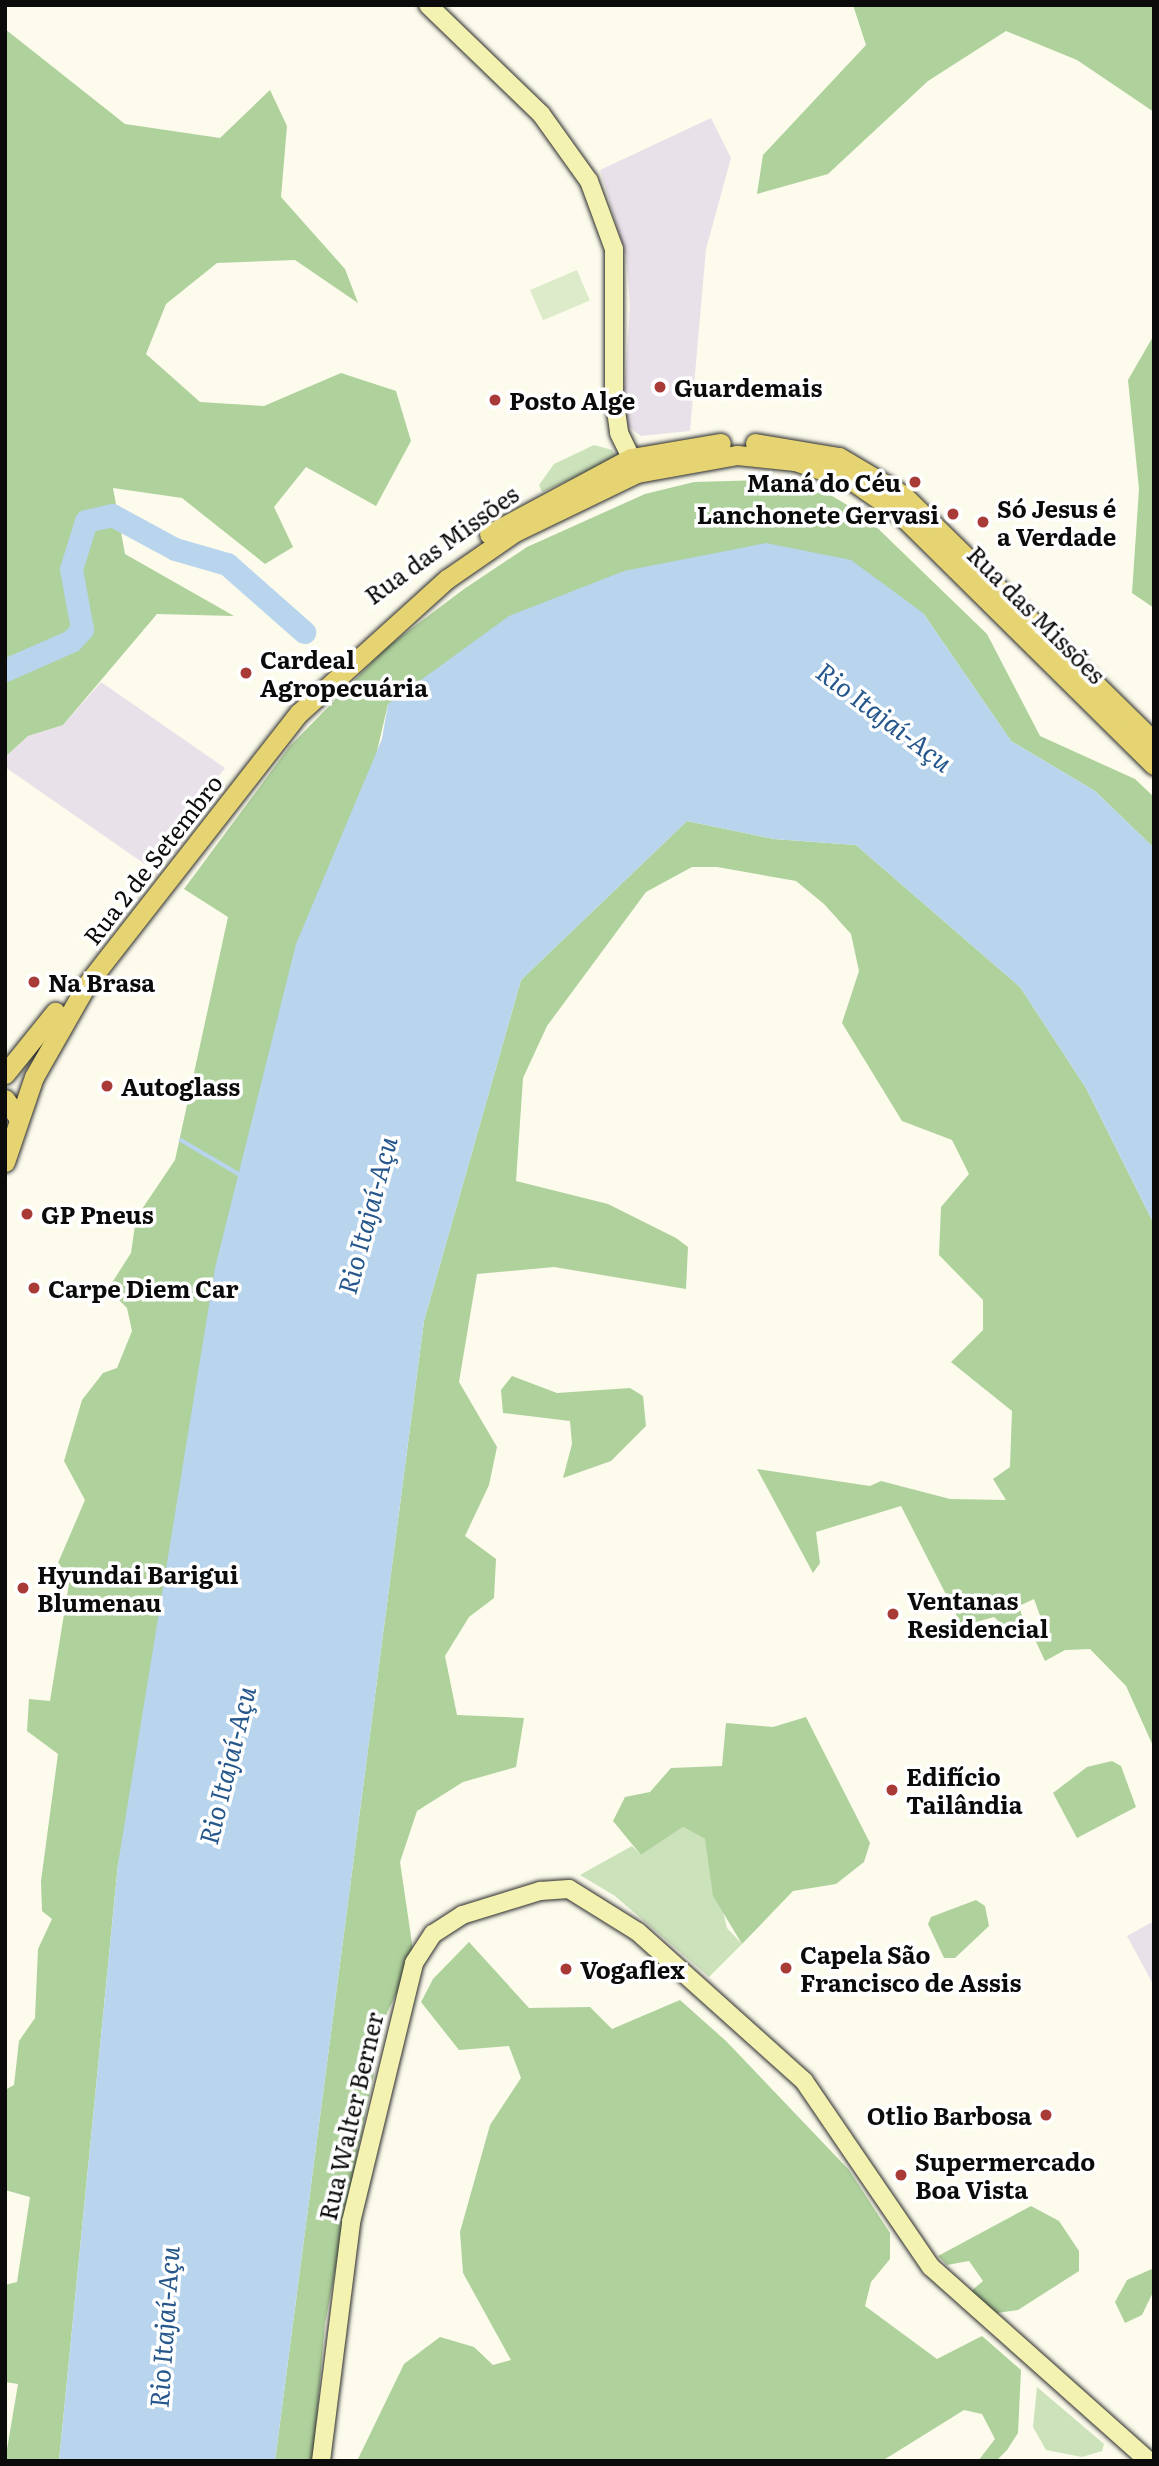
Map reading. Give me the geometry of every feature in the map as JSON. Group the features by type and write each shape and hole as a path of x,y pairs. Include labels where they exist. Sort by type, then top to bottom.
{"main road":[{"name":"Rua das Missões","path":"358,646 437,572 540,510 634,465 681,446 756,443 813,449 862,470 903,495 1154,742"},
{"name":"Rua das Missões","path":"634,465 737,455 822,466 851,480 900,514 1154,765"},
{"name":"Rua 2 de Setembro","path":"5,1074 232,776 358,646"},
{"name":"Rua 2 de Setembro","path":"6,1160 48,1046 87,984 244,778 358,646"},
{"path":"5,1099 19,1119"}],"street":[{"path":"428,5 541,114 589,181 614,249 619,433 634,465"},
{"name":"Rua Walter Berner","path":"321,2461 351,2222 414,1963 433,1934 463,1915 540,1891 569,1889 638,1932 804,2081 931,2267 1149,2461"}],"shaded area":[{"path":"711,118 731,158 706,249 690,431 641,436 622,422 630,306 626,256 600,170"},
{"path":"101,682 225,768 146,865 5,767 5,757 28,736 63,725"},
{"path":"1154,1921 1154,1986 1127,1936"}],"green space":[{"path":"853,5 1154,5 1154,112 1077,60 1006,31 928,81 828,174 757,194 763,155 866,45"},
{"path":"5,29 125,124 220,138 270,90 287,126 281,197 345,269 358,303 295,260 217,263 166,304 146,354 200,402 264,406 341,373 396,391 411,441 376,506 306,467 274,507 293,547 265,564 182,498 113,488 125,554 234,616 157,614 63,725 28,736 5,757"},
{"path":"577,270 590,300 543,320 530,290"},
{"path":"1154,335 1154,608 1132,593 1139,489 1128,380"},
{"path":"594,445 612,450 617,459 542,492 539,485 554,464"},
{"path":"765,480 827,493 864,515 987,634 1040,736 1135,779 1154,797 1154,848 1095,791 1011,741 923,613 388,704 118,1864 59,2461 5,2461 18,2384 5,2382 5,2285 17,2282 30,2197 5,2190 5,2090 14,2085 19,2041 35,2018 38,1949 52,1919 42,1911 41,1881 58,1754 27,1731 29,1699 50,1701 70,1577 58,1563 85,1500 64,1461 82,1400 103,1373 117,1368 132,1331 127,1308 108,1289 131,1253 136,1218 175,1160 228,917 184,889 290,746 387,647 464,589 527,547 645,494 694,482"},
{"path":"687,821 774,839 856,845 1020,987 1086,1088 1154,1224 1154,1748 1126,1686 1090,1649 1065,1650 1045,1661 1031,1631 1043,1624 1034,1599 1019,1606 1023,1619 1017,1626 1007,1629 994,1617 962,1626 901,1506 816,1532 820,1563 813,1573 757,1469 870,1486 881,1481 950,1499 1006,1500 993,1479 1010,1467 1012,1411 951,1362 983,1330 983,1300 939,1255 941,1207 969,1174 952,1140 902,1121 842,1023 859,971 851,934 824,904 796,881 717,867 692,867 646,892 547,1026 523,1078 516,1181 608,1204 676,1238 688,1247 686,1289 554,1267 477,1274 459,1382 497,1447 489,1485 465,1536 496,1559 494,1598 469,1617 445,1656 457,1715 524,1718 516,1767 463,1782 417,1811 400,1862 414,1957 387,2013 358,2150 325,2324 313,2461 275,2461 424,1321 521,980"},
{"path":"512,1376 557,1393 630,1388 643,1396 646,1426 611,1461 563,1478 572,1444 570,1421 503,1413 501,1390"},
{"path":"806,1717 870,1843 864,1862 836,1884 793,1891 742,1944 713,1896 705,1839 683,1827 641,1855 613,1821 625,1797 650,1792 671,1768 722,1766 726,1723 773,1727"},
{"path":"1112,1761 1121,1766 1136,1807 1077,1838 1053,1793 1087,1767"},
{"path":"683,1827 705,1839 727,1928 742,1944 709,1977 615,1896 580,1875 632,1846 641,1855"},
{"path":"976,1900 985,1906 989,1926 955,1958 944,1958 928,1924 931,1917"},
{"path":"469,1942 529,2008 590,2007 612,2029 680,2000 726,2041 849,2170 890,2233 890,2259 871,2282 865,2306 937,2359 982,2336 1021,2370 1018,2433 1007,2450 996,2461 978,2461 995,2439 982,2414 964,2410 882,2461 357,2461 404,2364 440,2337 474,2347 493,2365 511,2360 463,2273 460,2232 490,2125 521,2078 509,2046 459,2050 421,2002 433,1979"},
{"path":"1031,2206 1059,2221 1079,2251 1079,2271 1018,2310 997,2313 970,2292 983,2281 969,2261 947,2265 938,2256"},
{"path":"1154,2268 1154,2290 1142,2315 1125,2323 1115,2302 1127,2280"},
{"path":"1037,2387 1104,2444 1102,2451 1082,2457 1046,2450 1033,2427"}],"water":[{"name":"Rio Itajaí-Açu","path":"766,543 851,560 923,613 1011,741 1095,791 1154,848 1154,1224 1086,1088 1020,987 856,845 774,839 687,821 521,980 424,1321 275,2461 59,2461 118,1864 215,1268 296,944 382,739 388,704 509,616 624,571"}],"waterway":[{"path":"5,670 71,641 82,629 71,569 86,521 112,515 175,549 227,564 304,632"},
{"path":"181,1140 242,1176"}],"place":[{"name":"Guardemais","path":"660,387"},
{"name":"Posto Alge","path":"495,400"},
{"name":"Maná do Céu","path":"915,482"},
{"name":"Lanchonete Gervasi","path":"953,514"},
{"name":"Só Jesus é a Verdade","path":"983,522"},
{"name":"Cardeal Agropecuária","path":"246,673"},
{"name":"Na Brasa","path":"34,982"},
{"name":"Autoglass","path":"107,1086"},
{"name":"GP Pneus","path":"27,1214"},
{"name":"Carpe Diem Car","path":"34,1288"},
{"name":"Hyundai Barigui Blumenau","path":"23,1588"},
{"name":"Ventanas Residencial","path":"893,1614"},
{"name":"Edifício Tailândia","path":"892,1790"},
{"name":"Capela São Francisco de Assis","path":"786,1968"},
{"name":"Vogaflex","path":"566,1969"},
{"name":"Otlio Barbosa","path":"1046,2115"},
{"name":"Supermercado Boa Vista","path":"901,2175"}]}
